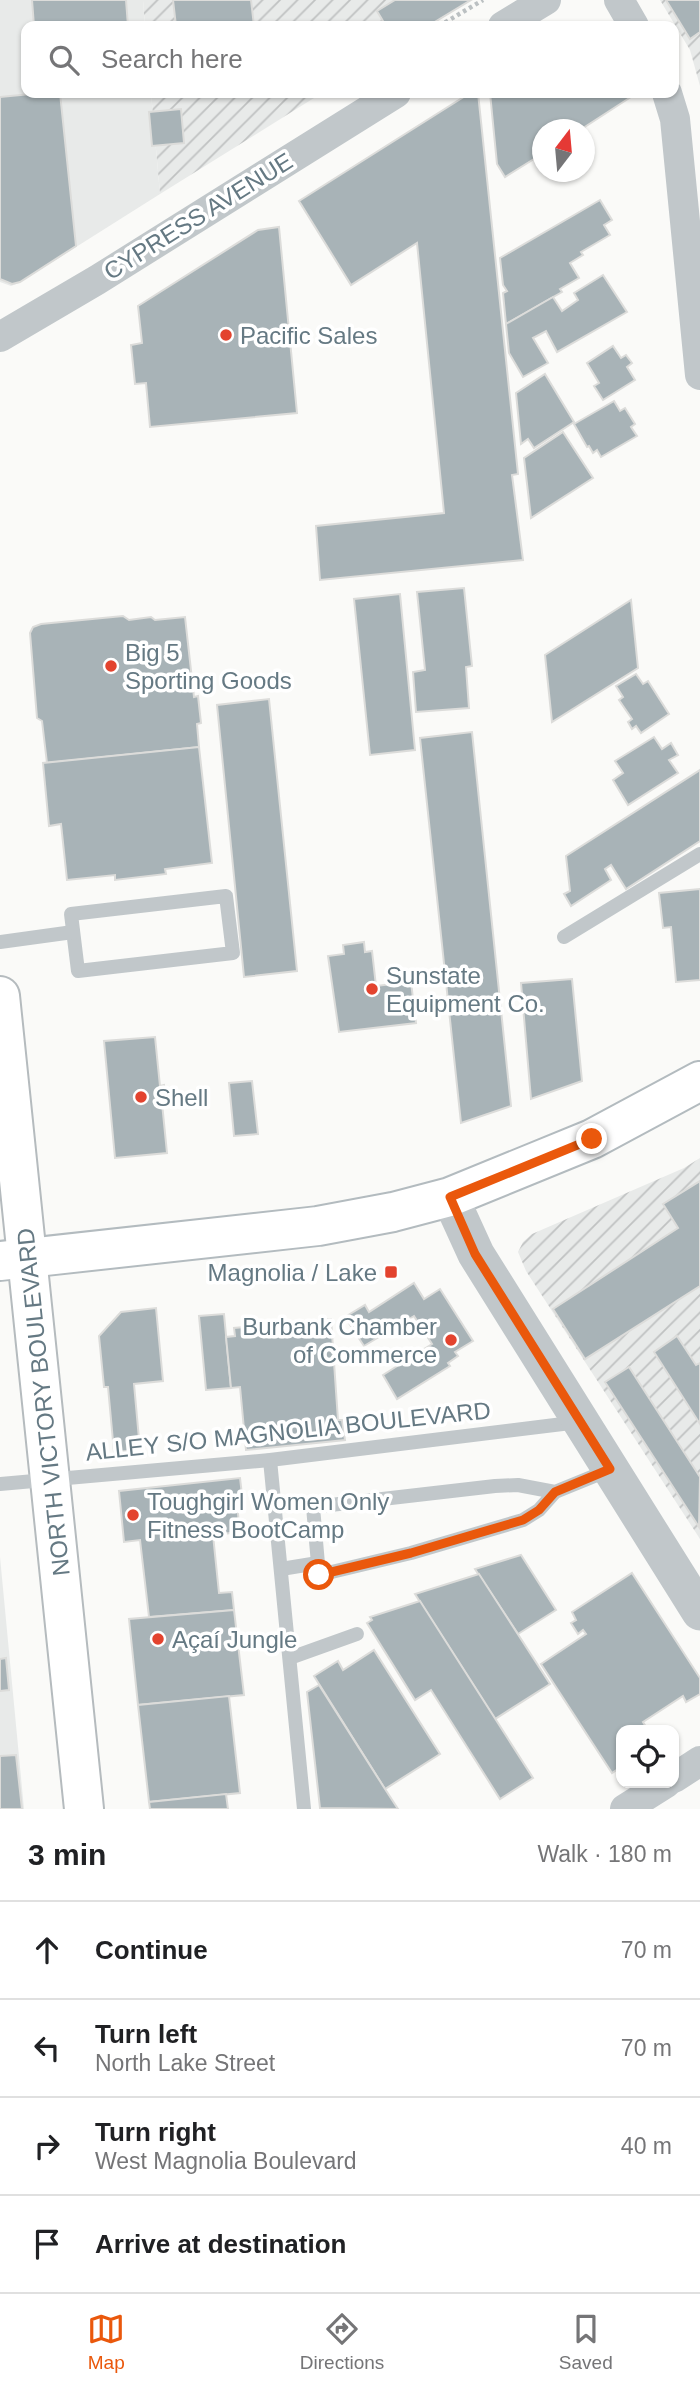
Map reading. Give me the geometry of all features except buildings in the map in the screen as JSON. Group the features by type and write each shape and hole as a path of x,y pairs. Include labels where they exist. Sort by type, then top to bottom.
{"main road":[{"name":"NORTH VICTORY BOULEVARD","path":"0,996 14,1260 50,1479 84,1809"},
{"path":"14,1260 318,1226 393,1212 450,1197 592,1139 700,1081"}],"street":[{"path":"511,21 546,0"},
{"path":"619,0 631,21"},
{"name":"CYPRESS AVENUE","path":"0,337 97,280 388,98"},
{"path":"669,98 675,119 700,375"},
{"path":"450,1197 475,1254 700,1612"},
{"path":"679,1775 700,1760"},
{"path":"625,1809 658,1788"}],"lane":[{"path":"564,937 700,854"},
{"path":"226,896 233,953 78,971 73,932 71,914 226,896"},
{"path":"0,942 73,932"},
{"name":"ALLEY S/O MAGNOLIA BOULEVARD","path":"0,1484 270,1460 581,1422"},
{"path":"270,1460 304,1809"},
{"path":"555,1492 518,1485 495,1486 313,1507 319,1575 411,1553 523,1520 539,1510 555,1492 610,1469"},
{"path":"281,1569 318,1563"},
{"path":"290,1658 357,1634"}],"path":[{"path":"447,21 483,0"}],"shaded area":[{"path":"0,0 143,0 145,21 21,21 21,98 151,98 160,194 19,283 11,286 0,282"},
{"path":"143,0 470,0 436,21 145,21"},
{"path":"660,0 700,0 700,86 690,50 679,32 679,21 673,21"},
{"path":"151,98 314,98 160,194"},
{"path":"700,1158 700,1539 526,1271 518,1252 523,1242 532,1234 684,1168"},
{"path":"0,1557 24,1809 0,1809"}],"place":[{"name":"Pacific Sales","path":"226,335"},
{"name":"Big 5 Sporting Goods","path":"111,666"},
{"name":"Sunstate Equipment Co.","path":"372,989"},
{"name":"Shell","path":"141,1097"},
{"name":"Magnolia / Lake","path":"391,1272"},
{"name":"Burbank Chamber of Commerce","path":"451,1340"},
{"name":"Toughgirl Women Only Fitness BootCamp","path":"133,1515"},
{"name":"Açaí Jungle","path":"158,1639"}],"route":[{"path":"319,1575 411,1553 523,1520 539,1510 555,1492 610,1469 475,1254 450,1197 592,1139"}]}
